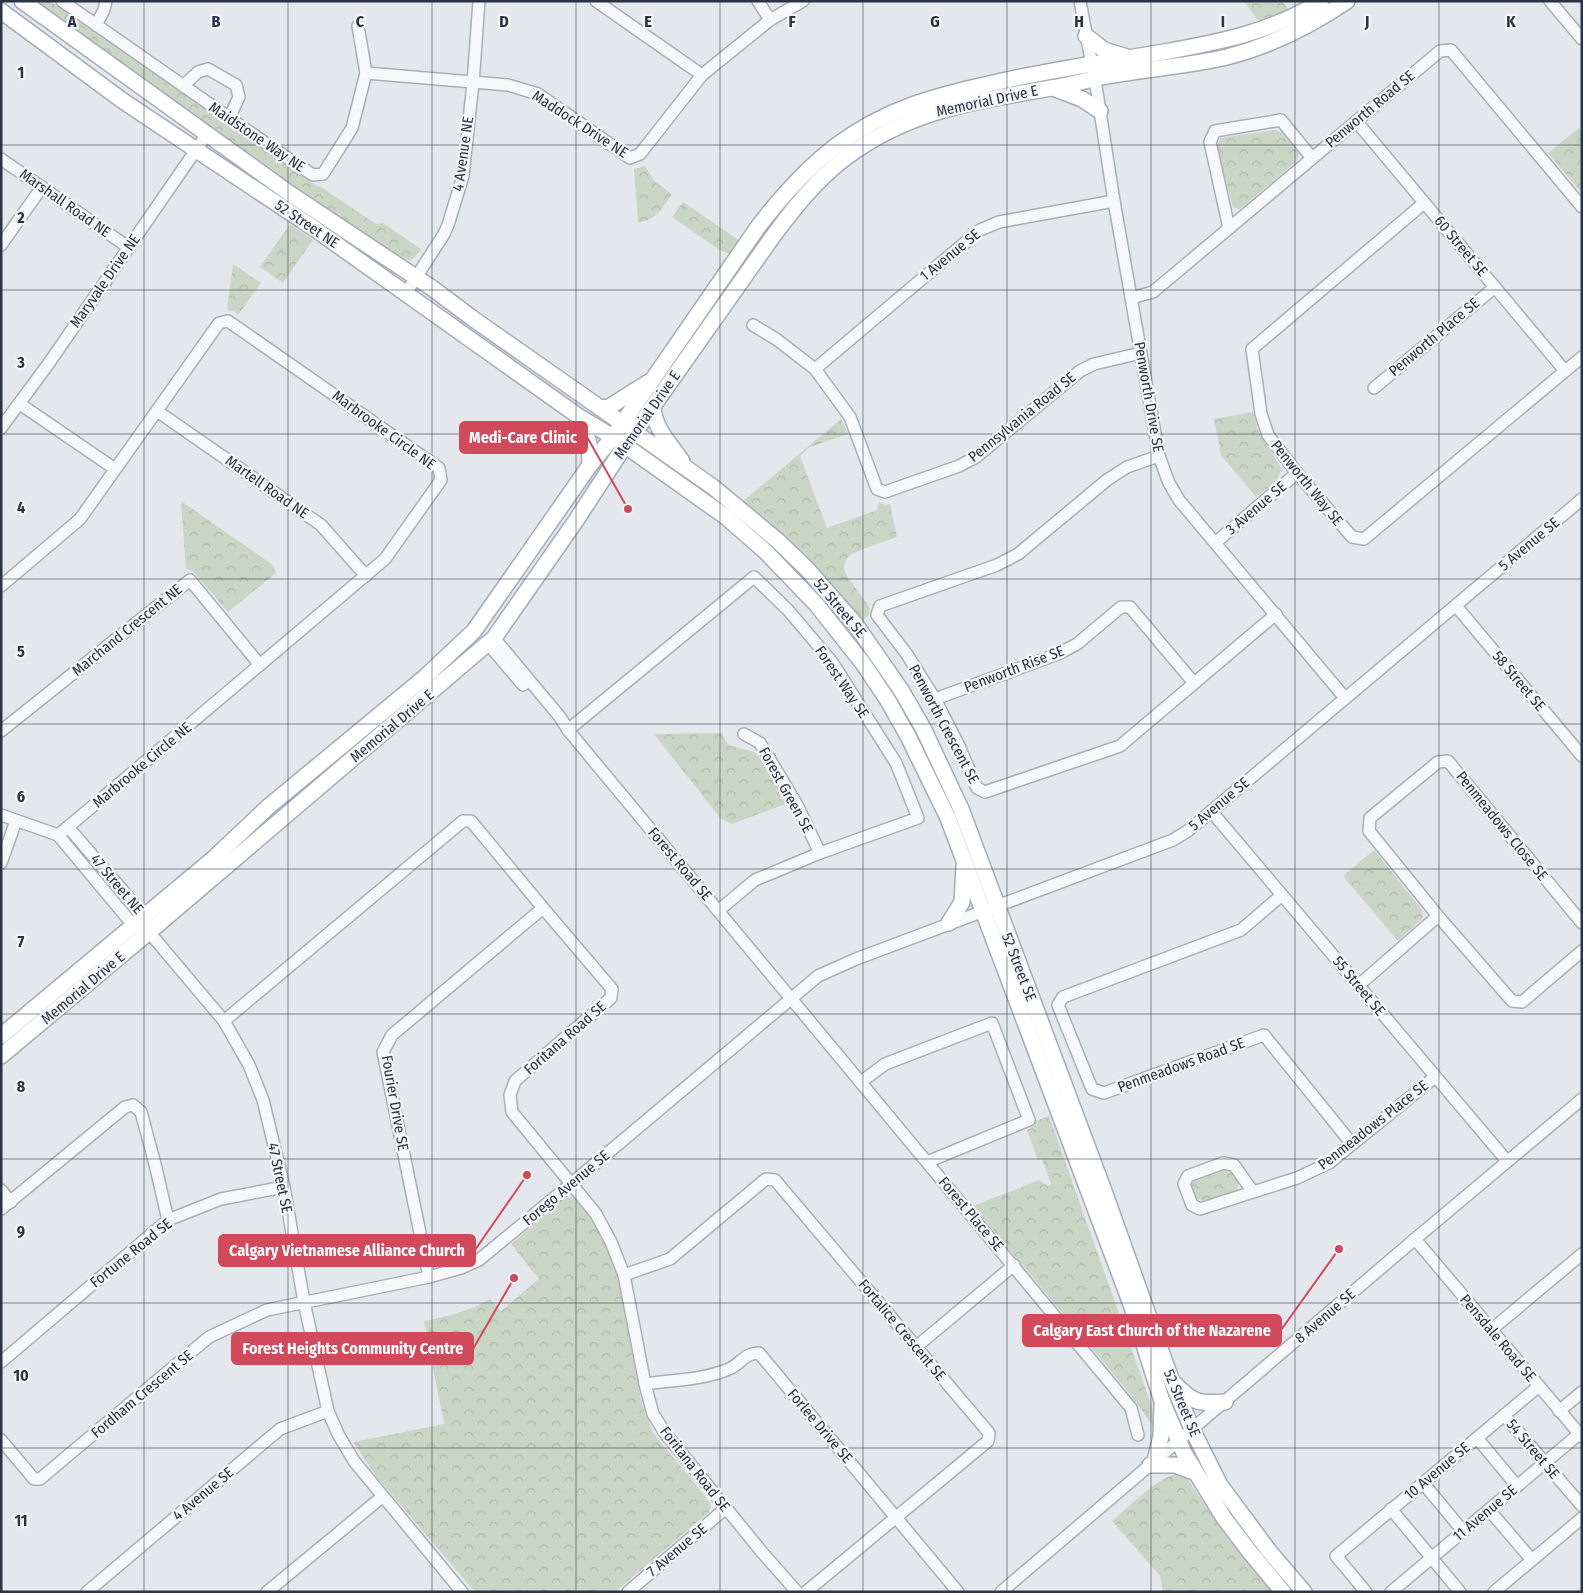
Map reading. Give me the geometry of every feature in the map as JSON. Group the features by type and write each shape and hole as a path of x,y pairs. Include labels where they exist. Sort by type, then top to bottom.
{"main road":[{"name":"52 Street NE","path":"22,1 289,193 417,277 628,429"},
{"name":"Memorial Drive E","path":"628,429 653,408 788,216 816,184 845,158 902,124 952,106 999,96 1053,88 1131,58 1229,40 1268,28 1304,12 1321,1"},
{"name":"Memorial Drive E","path":"1,1056 491,641 604,478 619,442 628,429 652,380 763,220 805,172 836,146 865,126 896,110 926,99 1022,76 1093,72 1226,57 1271,43 1318,20 1346,1"},
{"name":"52 Street NE","path":"1,11 123,101 315,229 581,418 619,442"},
{"path":"1086,36 1104,50 1131,58"},
{"path":"1053,88 1082,99 1100,111"},
{"path":"600,408 609,407 652,380"},
{"path":"653,408 659,430 687,468"},
{"path":"581,418 589,444 590,465"},
{"name":"52 Street SE","path":"628,429 687,468 738,506 784,546 828,592 875,650 923,728 961,809 990,909 1131,1304 1162,1401 1194,1472 1229,1525 1283,1592"},
{"name":"Memorial Drive E","path":"1,1036 213,859 268,807 424,678 474,631 590,465 619,442"},
{"name":"52 Street SE","path":"619,442 726,517 800,586 842,635 867,669 908,736 948,818 964,858 990,909 1104,1191 1171,1379 1192,1429 1220,1486 1269,1551 1304,1592"},
{"path":"604,478 624,463 643,459"},
{"path":"949,923 962,902 964,858"},
{"path":"1171,1379 1188,1397 1198,1402 1207,1404 1225,1402"},
{"path":"1162,1401 1161,1436 1152,1463 1176,1465 1194,1472"}],"street":[{"path":"96,25 104,10 106,1"},
{"name":"4 Avenue NE","path":"406,293 444,234 460,189 473,83 478,1"},
{"path":"596,1 702,76"},
{"path":"758,1 770,20"},
{"name":"Maddock Drive NE","path":"473,83 508,86 538,94 630,158 640,154 702,76 770,20 803,1"},
{"name":"Penworth Drive SE","path":"1080,1 1159,456 1169,483 1179,500 1345,698"},
{"path":"1550,1 1582,39"},
{"name":"Maidstone Way NE","path":"66,2 183,86 313,175 323,174 352,128 366,73"},
{"path":"358,26 366,73 473,83"},
{"name":"Penworth Road SE","path":"1131,298 1153,292 1440,51 1451,50 1582,207"},
{"path":"183,86 198,72 208,69 236,85 239,97 229,118"},
{"path":"1229,228 1210,142 1215,132 1281,120 1312,158"},
{"name":"60 Street SE","path":"1356,122 1565,371"},
{"name":"Maryvale Drive NE","path":"1,428 20,404 207,134"},
{"name":"Marshall Road NE","path":"1,159 128,247"},
{"path":"1,245 42,186"},
{"name":"1 Avenue SE","path":"815,369 980,230 999,222 1114,200"},
{"name":"Penworth Way SE","path":"1424,203 1252,349 1261,414 1268,435 1297,473 1352,538 1364,539 1565,371"},
{"name":"Penworth Place SE","path":"1374,388 1495,287"},
{"name":"Marbrooke Circle NE","path":"1,586 80,519 219,323 228,321 439,468 441,480 385,559 58,836"},
{"name":"Pennsylvania Road SE","path":"753,325 776,339 815,369 846,410 877,489 885,492 959,466 976,457 1080,371 1094,364 1141,353"},
{"path":"1565,371 1582,358"},
{"path":"20,404 115,468"},
{"name":"Martell Road NE","path":"157,411 322,525 366,576"},
{"name":"Penworth Crescent SE","path":"1159,456 1127,467 1107,480 1018,554 997,565 880,606 877,615 906,653 934,699 959,746 977,788 985,792 1120,746 1276,614"},
{"name":"3 Avenue SE","path":"1215,542 1297,473"},
{"name":"5 Avenue SE","path":"791,998 818,976 839,966 1173,840 1189,830 1582,500"},
{"name":"Forest Way SE","path":"568,730 754,577 788,610 832,662 896,763 918,818 820,853 755,880 718,910"},
{"name":"Marchand Crescent NE","path":"1,731 190,580 260,665"},
{"name":"Penworth Rise SE","path":"934,699 1058,654 1077,644 1121,606 1130,607 1194,683"},
{"name":"58 Street SE","path":"1456,606 1581,753"},
{"name":"Forest Road SE","path":"491,641 555,721 568,730 791,998"},
{"name":"Forest Green SE","path":"744,734 760,743 797,805 820,853"},
{"name":"Penmeadows Close SE","path":"1582,923 1448,761 1438,762 1370,818 1369,831 1438,916 1512,1002 1522,1002 1582,951"},
{"name":"55 Street SE","path":"1211,811 1507,1161"},
{"path":"1,815 58,836"},
{"path":"1,863 16,821"},
{"name":"Foritana Road SE","path":"224,1021 463,821 471,821 612,989 611,998 515,1081 510,1095 512,1112 596,1214 611,1242 624,1275 645,1384 653,1414 665,1433 797,1592"},
{"name":"47 Street NE","path":"68,827 149,932"},
{"name":"47 Street NE","path":"58,836 139,920"},
{"name":"Penmeadows Road SE","path":"1282,895 1242,930 1063,997 1058,1005 1092,1089 1104,1093 1264,1035 1352,1144"},
{"name":"Fourier Drive SE","path":"429,1277 383,1052 392,1035 543,908"},
{"path":"1359,985 1438,916"},
{"name":"47 Street SE","path":"149,932 224,1021 249,1066 263,1100 284,1187 304,1302 328,1411 338,1434 354,1461 455,1589"},
{"name":"Forego Avenue SE","path":"304,1302 342,1296 429,1277 461,1268 479,1260 791,998"},
{"name":"Forest Place SE","path":"791,998 1132,1408 1138,1435"},
{"path":"861,1082 885,1064 992,1023 1028,1120 928,1162"},
{"name":"Penmeadows Place SE","path":"1253,1192 1234,1165 1223,1163 1188,1176 1184,1184 1192,1205 1200,1209 1253,1192 1310,1173 1329,1164 1435,1077"},
{"name":"8 Avenue SE","path":"1001,1592 1582,1099"},
{"path":"1,1210 124,1107 133,1105 141,1112 168,1220"},
{"name":"Fortalice Crescent SE","path":"624,1275 670,1259 766,1179 775,1180 989,1433 988,1441 806,1592"},
{"name":"Fortune Road SE","path":"1,1362 168,1220 221,1199 284,1187"},
{"path":"1,1190 11,1202"},
{"name":"Pensdale Road SE","path":"1415,1239 1580,1436"},
{"path":"1492,1330 1582,1254"},
{"path":"916,1348 1014,1265"},
{"name":"Fordham Crescent SE","path":"1,1440 34,1479 40,1479 209,1337 267,1310 304,1302"},
{"name":"Forlee Drive SE","path":"645,1384 708,1375 730,1368 750,1353 758,1353 958,1592"},
{"name":"10 Avenue SE","path":"1366,1592 1336,1556 1538,1386"},
{"path":"1559,1411 1582,1392"},
{"name":"4 Avenue SE","path":"86,1592 280,1429 328,1411"},
{"name":"54 Street SE","path":"1504,1415 1582,1506"},
{"name":"11 Avenue SE","path":"1391,1592 1517,1486 1580,1436"},
{"path":"1477,1438 1517,1486"},
{"path":"1423,1483 1463,1532"},
{"path":"268,1592 382,1497"},
{"name":"7 Avenue SE","path":"628,1592 726,1508"},
{"path":"1392,1509 1460,1592"},
{"path":"1489,1510 1532,1560"},
{"path":"1494,1592 1582,1518"}],"green space":[{"path":"26,1 50,1 315,185 321,187 376,224 383,223 422,250 411,260 396,258"},
{"path":"1243,1 1282,1 1290,11 1260,22"},
{"path":"1579,128 1582,131 1582,193 1548,153"},
{"path":"1275,130 1282,132 1299,154 1296,162 1240,209 1235,208 1232,204 1217,146 1221,138"},
{"path":"645,166 655,182 672,194 654,216 638,222 634,169"},
{"path":"683,202 740,241 732,254 721,251 672,217"},
{"path":"290,224 313,240 283,283 260,267"},
{"path":"233,264 261,283 238,315 234,311 227,310"},
{"path":"1253,412 1259,433 1280,466 1279,476 1273,484 1256,497 1221,455 1214,419"},
{"path":"841,419 848,434 810,447 800,456 827,528 877,510 879,502 885,505 890,504 897,537 857,552 848,557 845,562 844,569 846,574 870,608 869,615 860,622 742,502"},
{"path":"181,501 273,565 276,573 228,612 193,571 186,569"},
{"path":"722,733 728,745 754,752 758,755 788,803 732,824 721,819 654,734"},
{"path":"1374,850 1423,911 1422,919 1398,941 1343,876"},
{"path":"1049,1116 1152,1407 1155,1429 1130,1394 973,1206 1040,1180 1047,1186 1051,1184 1042,1159 1038,1160 1027,1130 1032,1128 1036,1121"},
{"path":"1225,1169 1231,1170 1239,1180 1237,1190 1216,1199 1200,1200 1195,1198 1190,1188 1192,1183 1200,1177"},
{"path":"571,1197 578,1200 603,1238 617,1272 642,1404 653,1433 711,1505 709,1512 615,1592 475,1592 376,1476 353,1442 444,1424 424,1321 458,1313 490,1299 501,1311 539,1279 511,1244 563,1199"},
{"path":"1181,1473 1186,1477 1228,1539 1272,1592 1163,1592 1160,1576 1112,1521 1154,1485 1172,1475"}],"place":[{"name":"Medi-Care Clinic","path":"628,509"},
{"name":"Calgary Vietnamese Alliance Church","path":"527,1175"},
{"name":"Calgary East Church of the Nazarene","path":"1339,1249"},
{"name":"Forest Heights Community Centre","path":"514,1278"}]}
